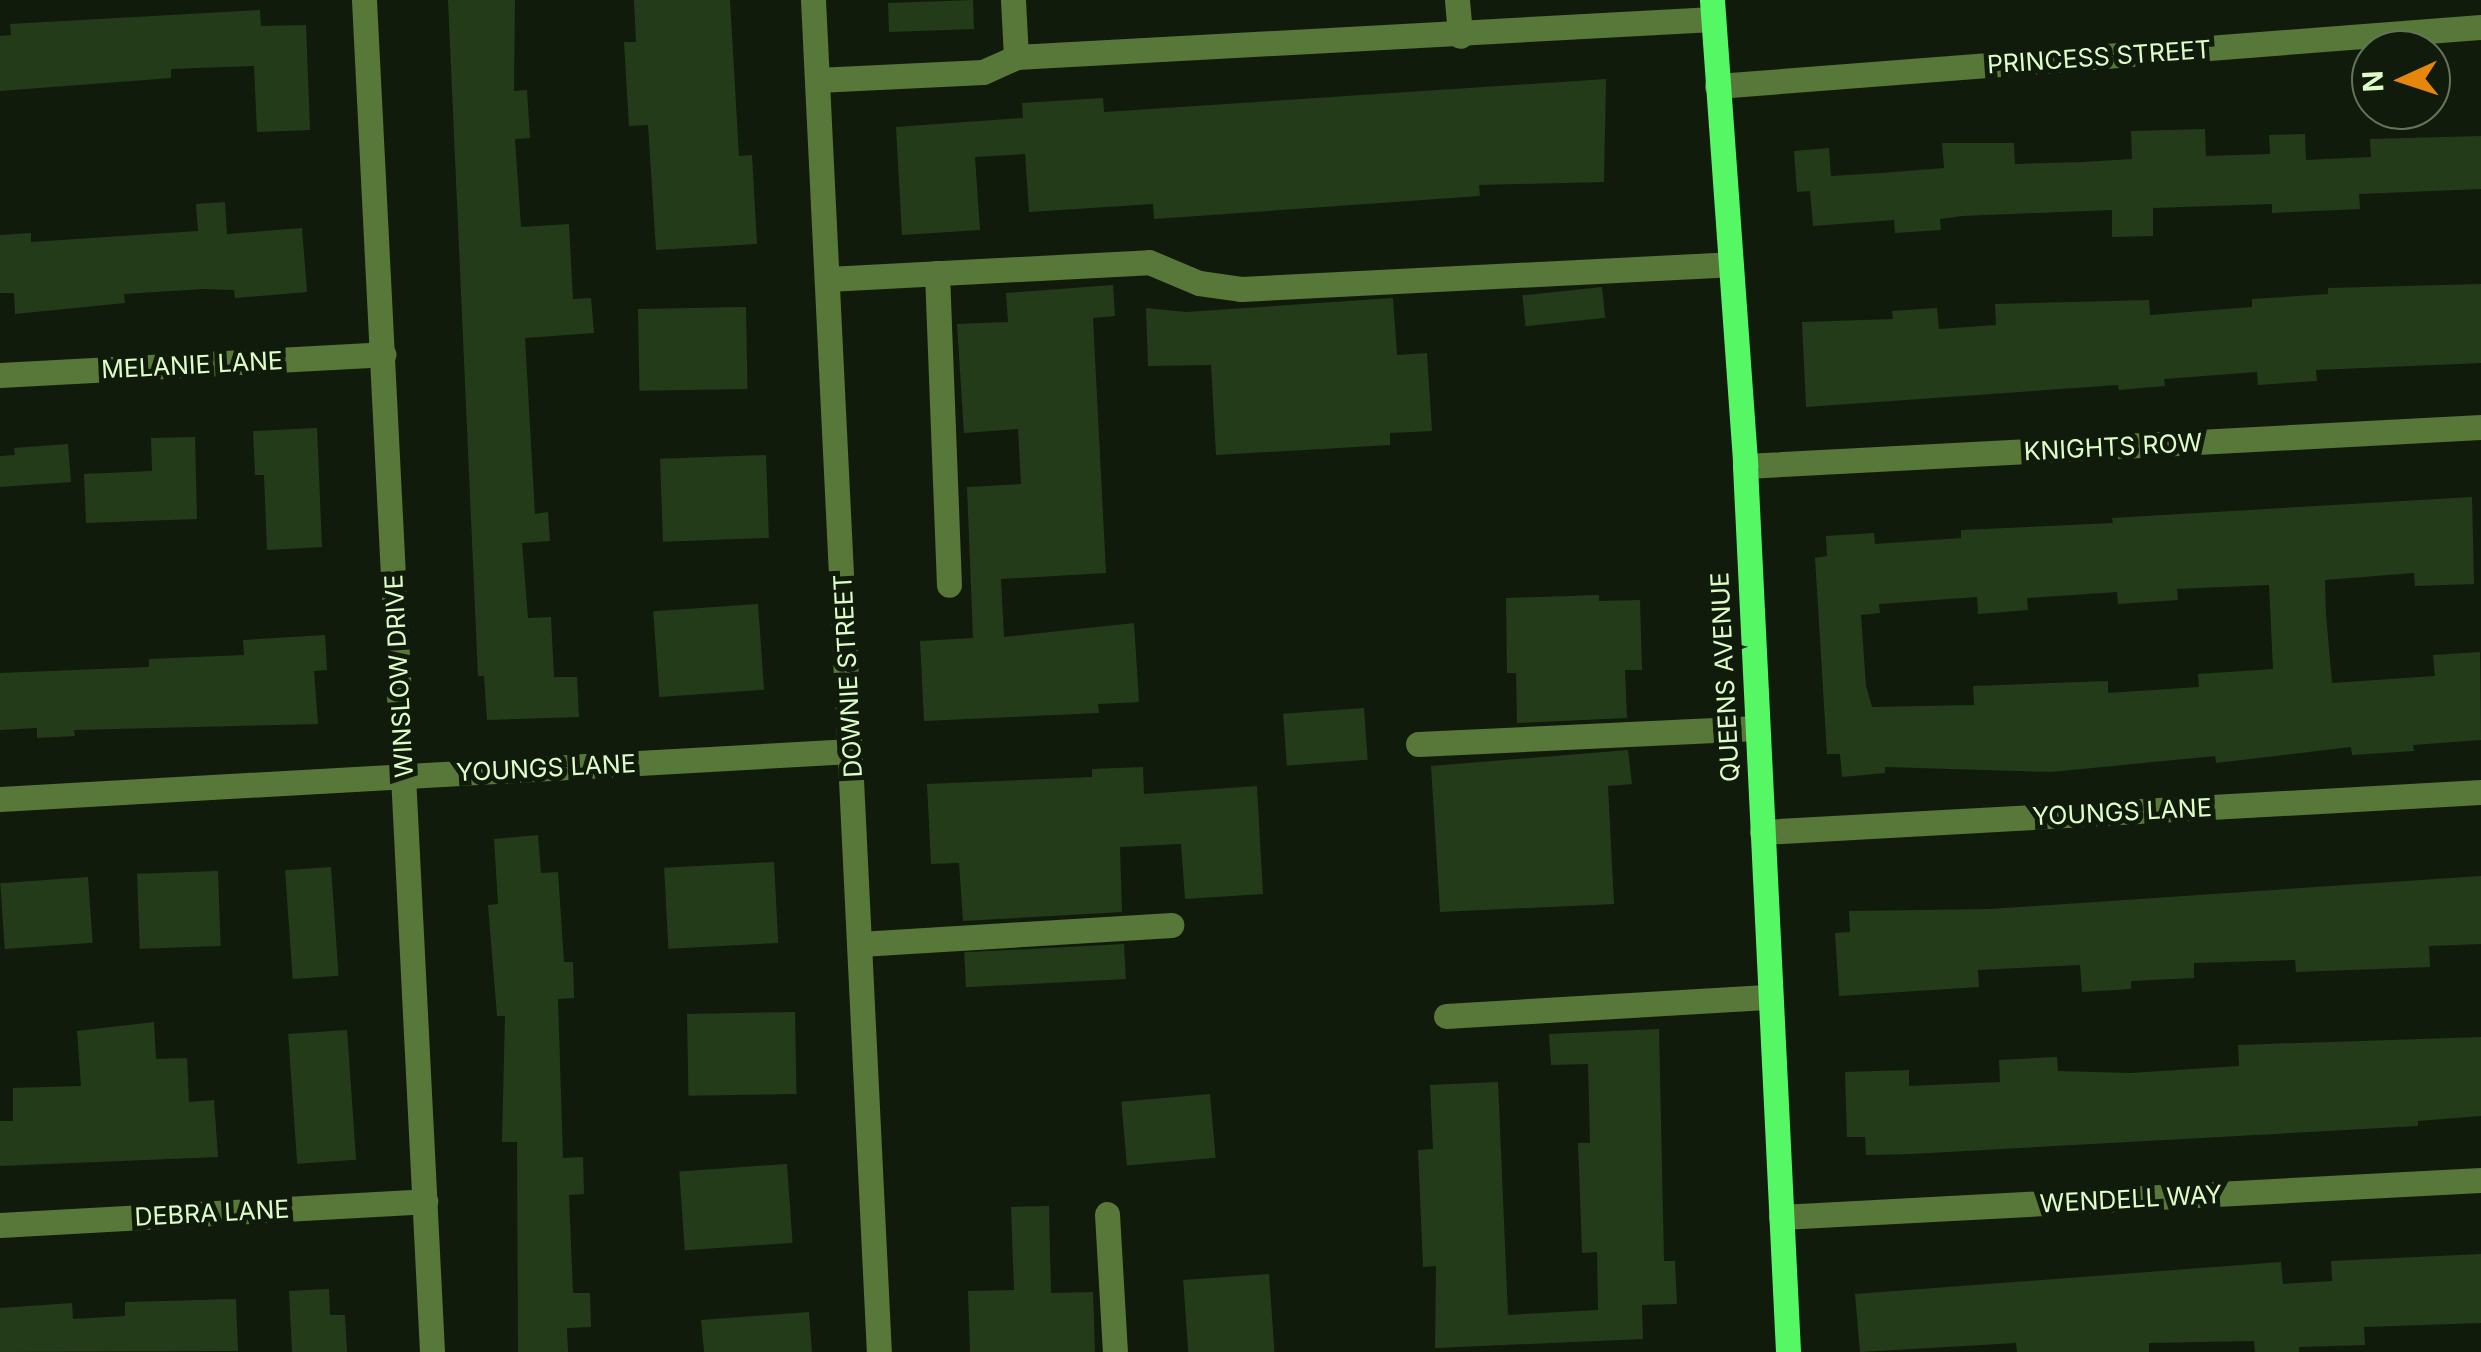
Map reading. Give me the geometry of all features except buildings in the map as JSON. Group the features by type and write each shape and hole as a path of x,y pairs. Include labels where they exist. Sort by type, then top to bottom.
{"main road":[{"name":"QUEENS AVENUE","path":"1713,10 1744,466 1788,1352"}],"street":[{"name":"WINSLOW DRIVE","path":"364,0 432,1352"},
{"name":"DOWNIE STREET","path":"813,0 879,1352"},
{"path":"1013,0 1016,57"},
{"path":"1457,0 1460,36"},
{"path":"817,80 983,72 1016,57 1460,36 1713,10"},
{"name":"PRINCESS STREET","path":"1717,86 2481,28"},
{"path":"828,278 1149,262 1200,282 1241,288 1730,264"},
{"path":"937,273 948,584"},
{"name":"MELANIE LANE","path":"0,375 384,354"},
{"name":"KNIGHTS ROW","path":"1744,466 2481,427"},
{"path":"1418,744 1757,728"},
{"name":"YOUNGS LANE","path":"0,799 852,751"},
{"name":"YOUNGS LANE","path":"1762,832 2481,792"},
{"path":"860,944 1171,925"},
{"path":"1446,1016 1770,997"},
{"name":"WENDELL WAY","path":"1781,1217 2481,1180"},
{"name":"DEBRA LANE","path":"0,1225 424,1201"},
{"path":"1107,1214 1115,1352"}]}
